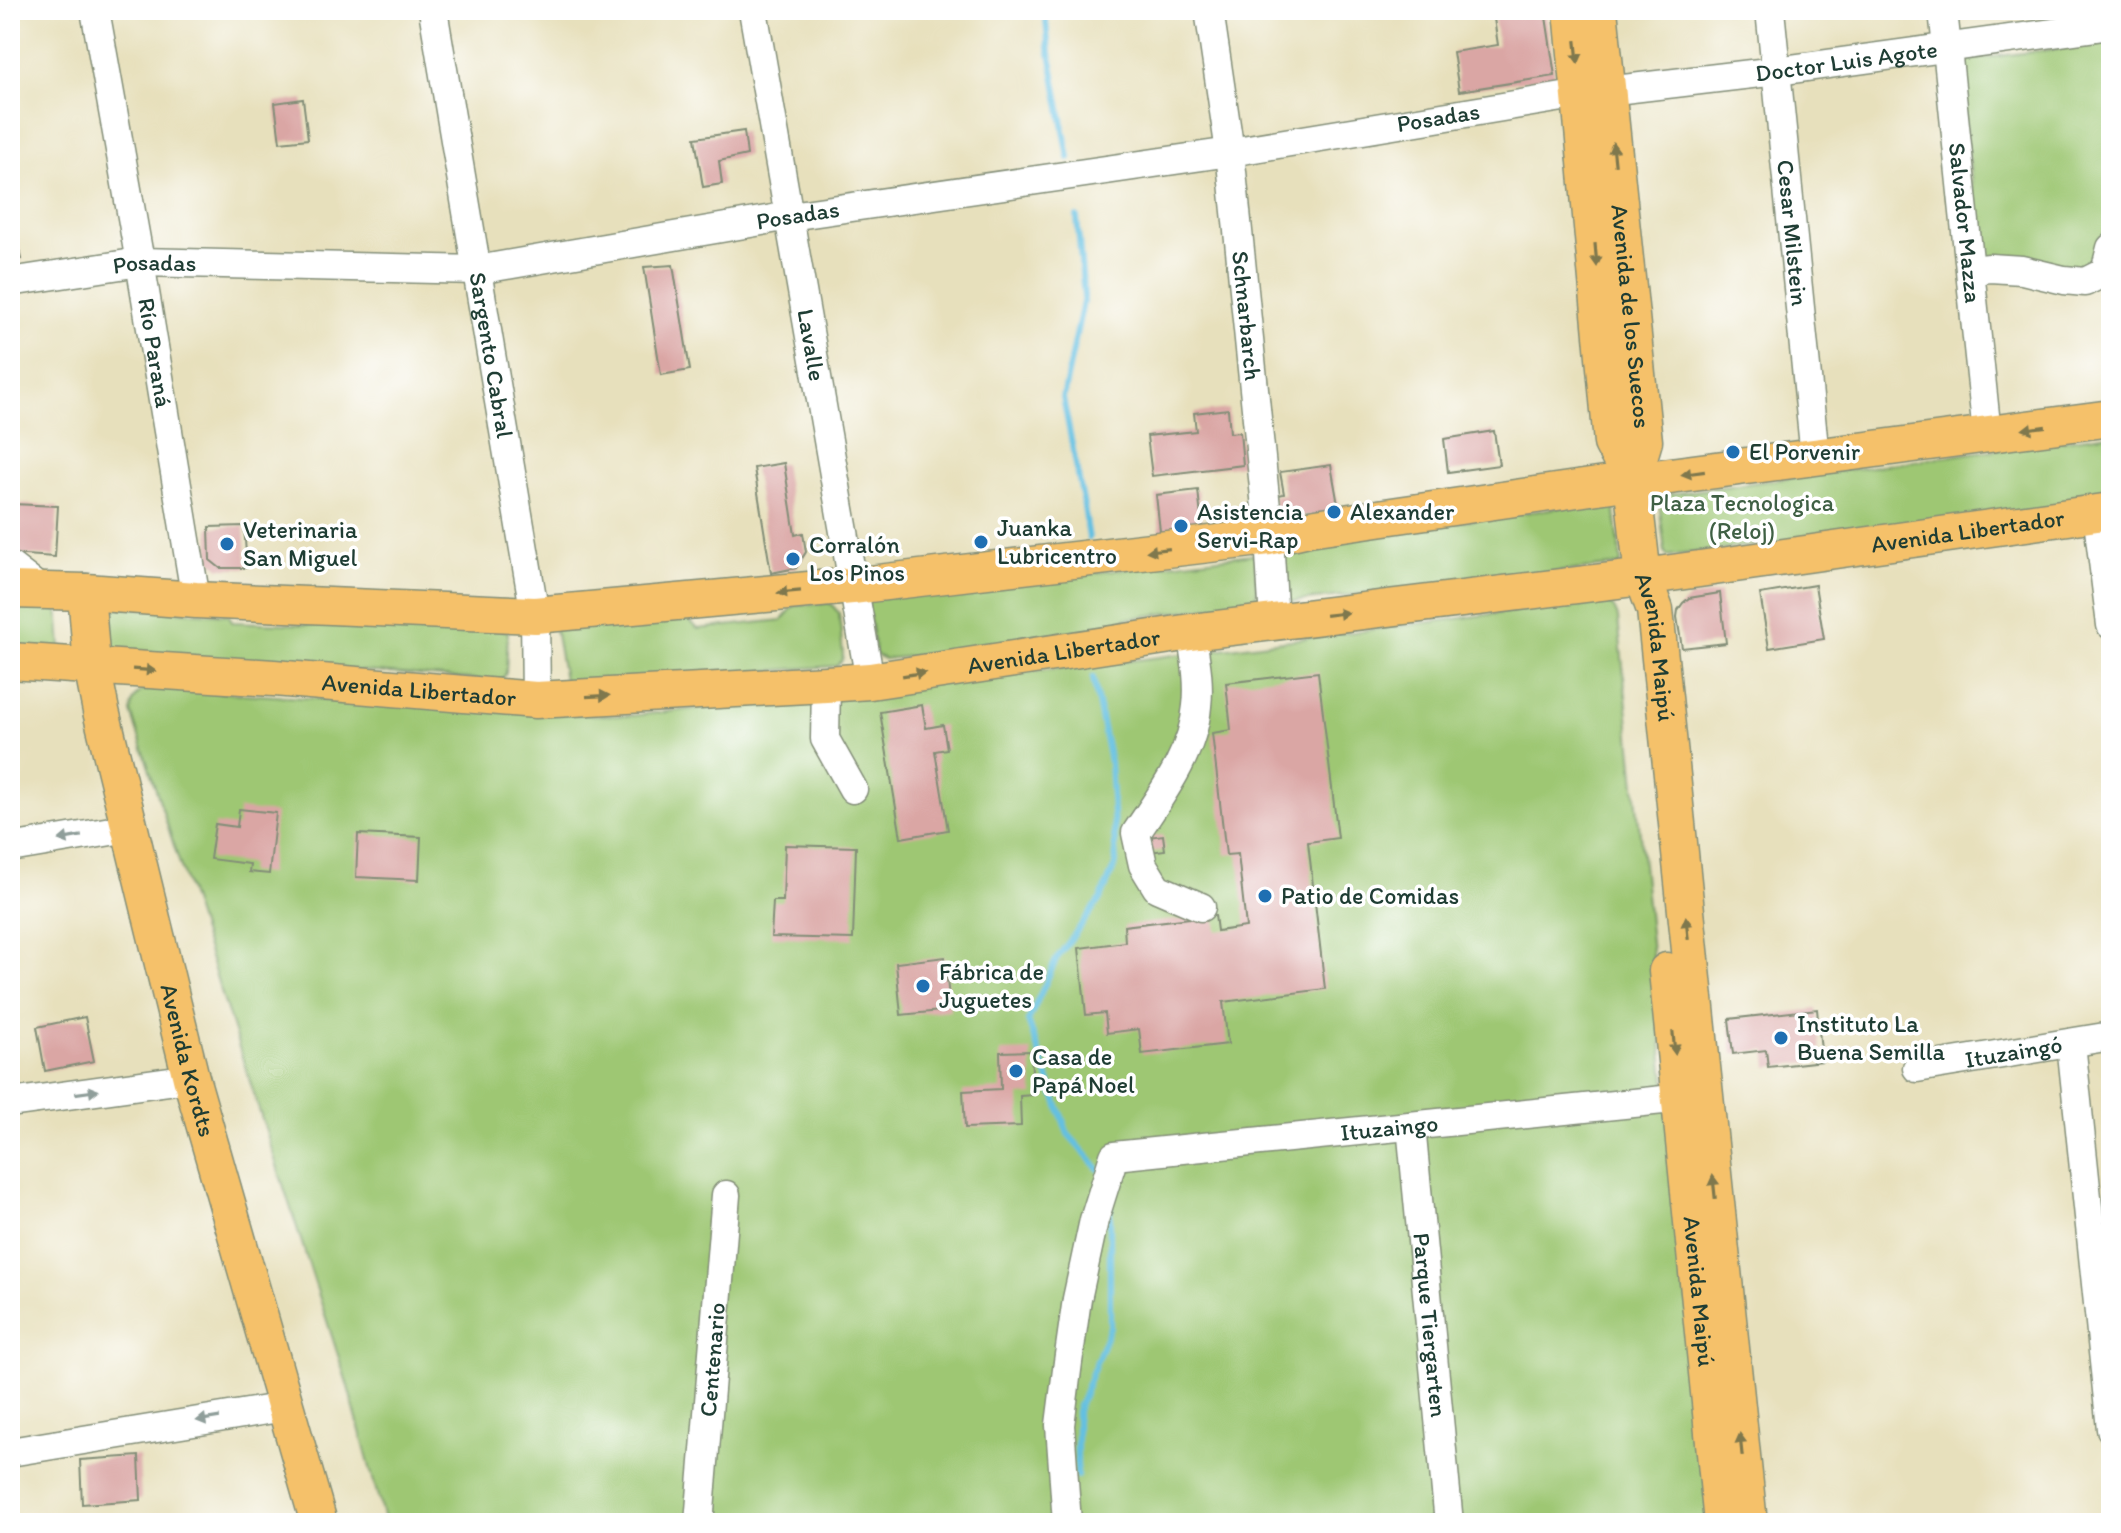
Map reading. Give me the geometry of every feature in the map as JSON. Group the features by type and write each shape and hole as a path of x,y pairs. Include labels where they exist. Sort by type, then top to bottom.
{"main road":[{"name":"Avenida de los Suecos","path":"1572,10 1594,92 1644,441 1632,481"},
{"name":"Avenida de los Suecos","path":"1594,92 1599,10"},
{"path":"25,590 535,615 852,586 1269,537 1632,481 2111,418"},
{"path":"1632,481 1643,577"},
{"name":"Avenida Libertador","path":"10,661 274,678 536,700 870,681 1191,632 1643,577 2104,512"},
{"name":"Avenida Maipú","path":"1643,577 1631,615 1722,1523"},
{"name":"Avenida Maipú","path":"1643,577 1655,610 1749,1523"},
{"name":"Avenida Kordts","path":"86,592 92,666 191,1078 319,1523"}],"street":[{"name":"Río Paraná","path":"95,10 196,600"},
{"name":"Sargento Cabral","path":"433,10 535,615 536,700"},
{"name":"Lavalle","path":"753,10 870,681"},
{"name":"Schnarbarch","path":"1209,10 1230,152 1269,537 1274,622"},
{"name":"Cesar Milstein","path":"1770,10 1815,457"},
{"name":"Salvador Mazza","path":"1943,10 1987,434"},
{"name":"Doctor Luis Agote","path":"1594,92 1777,71 2111,25"},
{"name":"Posadas","path":"10,282 140,262 477,270 790,216 1230,152 1594,92"},
{"path":"1971,270 2022,270 2085,282 2105,272 2111,248"},
{"path":"2104,512 2111,625"},
{"path":"10,566 25,590"},
{"path":"1191,632 1198,673 1197,708 1188,747 1164,792 1136,833 1143,865 1157,888 1201,907"},
{"path":"826,684 825,739 853,789"},
{"path":"10,848 129,828"},
{"name":"Ituzaingó","path":"1917,1068 2111,1036"},
{"path":"2071,1043 2111,1429"},
{"path":"10,1103 191,1078"},
{"name":"Ituzaingo","path":"1067,1523 1060,1425 1068,1362 1077,1299 1094,1220 1114,1156 1663,1100"},
{"name":"Parque Tiergarten","path":"1411,1126 1449,1523"},
{"name":"Centenario","path":"699,1523 726,1195"},
{"path":"10,1452 285,1407"}],"green space":[{"path":"2111,42 2111,218 2097,249 2088,261 2073,268 1979,256 1959,61"},
{"name":"Plaza Tecnologica (Reloj)","path":"2111,434 2111,501 1667,556 1665,552 1659,502 1664,495"},
{"path":"1605,501 1614,507 1619,565 1289,602 1286,596 1284,552 1287,547"},
{"path":"1253,554 1257,608 1231,613 1225,605 1124,619 1114,635 884,659 876,655 867,604 870,599"},
{"path":"1602,600 1612,606 1618,618 1710,1523 385,1523 347,1383 131,712 134,698 143,690 153,688 535,713 630,716 1128,661"},
{"path":"830,603 839,613 843,655 836,666 566,684 564,680 555,629 687,619 698,629 782,620 794,606"},
{"path":"107,606 229,615 232,622 343,626 351,616 508,631 506,673 497,681 106,652 102,612"},
{"path":"58,607 61,648 10,655 11,608"}],"building":[{"path":"1545,10 1555,76 1459,91 1453,52 1498,45 1493,12"},
{"path":"303,99 308,139 280,142 275,103"},
{"path":"744,131 747,155 719,161 722,184 703,187 695,138"},
{"path":"10,209 22,259 10,261"},
{"path":"673,265 690,370 661,375 644,267"},
{"path":"1228,409 1230,433 1240,432 1243,465 1152,476 1147,436 1196,431 1194,413"},
{"path":"1494,431 1499,465 1448,472 1444,439"},
{"path":"784,463 795,535 803,533 806,552 796,568 771,573 754,468"},
{"path":"1331,465 1340,516 1276,516 1273,496 1284,494 1280,472"},
{"path":"1198,490 1203,535 1161,540 1156,495"},
{"path":"12,504 58,506 55,557 10,554"},
{"name":"Veterinaria San Miguel","path":"244,526 247,568 220,568 210,560 209,527"},
{"path":"1815,585 1824,639 1769,648 1760,594"},
{"path":"1720,593 1726,643 1682,648 1678,610 1689,598"},
{"path":"1318,672 1338,838 1308,842 1325,989 1223,1002 1228,1044 1142,1054 1139,1029 1107,1033 1105,1013 1086,1015 1079,948 1125,942 1124,926 1215,915 1217,931 1246,927 1238,854 1226,855 1212,733 1231,730 1226,683"},
{"path":"922,705 926,728 943,725 947,749 935,751 948,830 901,838 880,712"},
{"path":"239,809 276,813 269,874 249,872 250,864 210,859 215,824 237,827"},
{"path":"358,834 421,837 419,880 356,877"},
{"path":"1163,835 1165,850 1150,852 1148,837"},
{"path":"785,845 856,847 853,939 771,937 773,901 783,901"},
{"name":"Fábrica de Juguetes","path":"945,957 950,1010 901,1015 896,963"},
{"path":"1817,1009 1822,1061 1768,1067 1766,1050 1733,1054 1729,1019"},
{"path":"85,1017 94,1061 45,1071 37,1027"},
{"name":"Casa de Papá Noel","path":"1031,1051 1033,1095 1020,1096 1021,1126 965,1128 963,1091 1001,1089 1000,1052"},
{"path":"139,1456 141,1500 82,1504 80,1460"}],"waterway":[{"path":"1045,10 1069,158"},
{"path":"1077,217 1084,297 1063,398 1089,538"},
{"path":"1093,678 1110,762 1116,863 1101,898 1057,958 1028,1021 1068,1134 1100,1170"},
{"path":"1077,1476 1077,1411 1110,1327 1110,1209"}],"place":[{"name":"El Porvenir","path":"1733,452"},
{"name":"Alexander","path":"1334,512"},
{"name":"Asistencia Servi-Rap","path":"1181,526"},
{"name":"Juanka Lubricentro","path":"981,542"},
{"name":"Veterinaria San Miguel","path":"227,544"},
{"name":"Corralón Los Pinos","path":"793,559"},
{"name":"Patio de Comidas","path":"1265,896"},
{"name":"Fábrica de Juguetes","path":"923,986"},
{"name":"Instituto La Buena Semilla","path":"1781,1038"},
{"name":"Casa de Papá Noel","path":"1016,1071"}]}
